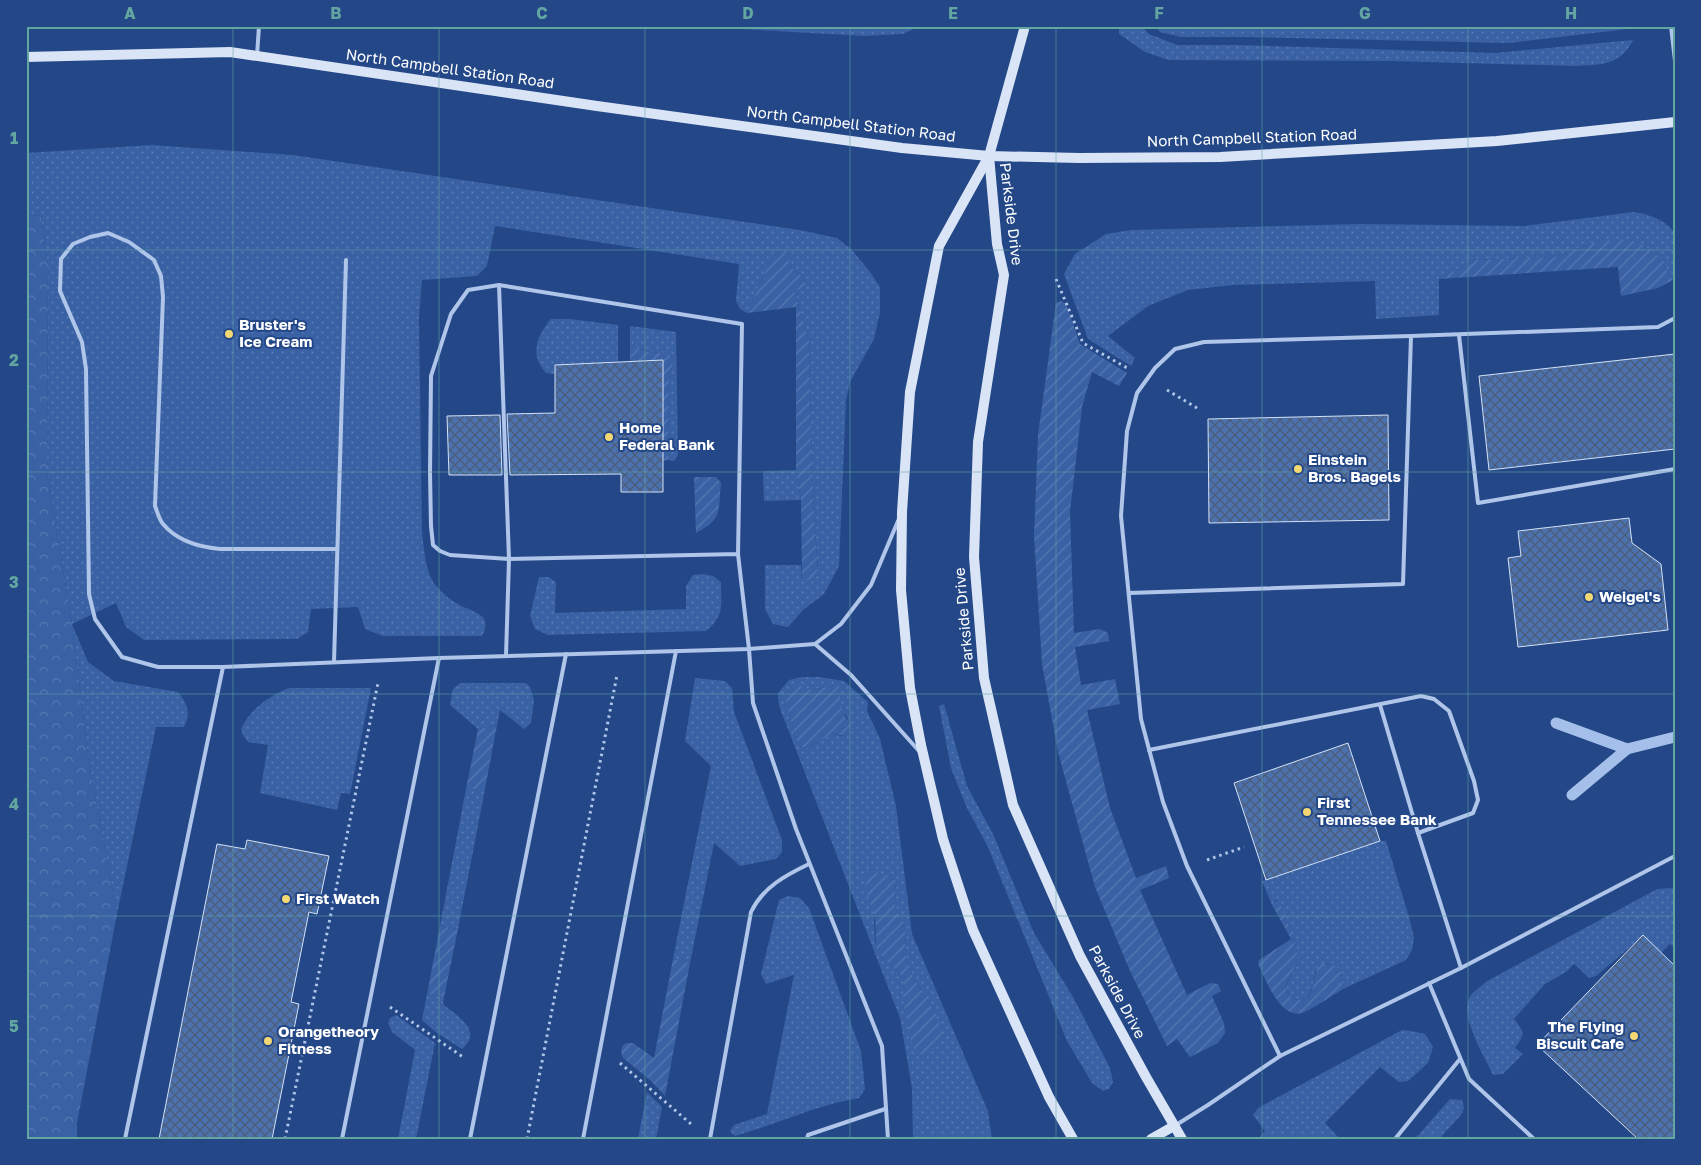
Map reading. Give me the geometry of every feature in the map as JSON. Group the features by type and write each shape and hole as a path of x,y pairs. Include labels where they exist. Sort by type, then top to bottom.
{"street":[{"path":"989,156 1025,26"},
{"name":"North Campbell Station Road","path":"26,57 230,52 902,148 989,156 1079,158 1220,157 1497,141 1675,122"},
{"name":"Parkside Drive","path":"989,156 938,246 910,392 902,512 901,590 910,688 943,839 973,930 1049,1097 1073,1139"},
{"name":"Parkside Drive","path":"989,156 997,244 1004,275 978,442 974,557 984,678 1012,805 1080,956 1182,1139"},
{"path":"1151,1139 1174,1126"}],"lane":[{"path":"257,56 259,26"},
{"path":"1671,26 1675,61"},
{"path":"337,549 220,549 203,547 174,535 162,523 155,506 162,297 161,276 154,260 129,242 108,233 90,236 73,244 61,259 60,291 82,342 86,369 89,594 95,619 122,657 158,667 223,667 439,658 749,649 815,644 841,624 871,585 902,512"},
{"path":"334,662 346,260"},
{"path":"499,285 509,559 506,656"},
{"path":"738,554 509,559 450,555 433,545 430,473 431,376 451,314 468,290 499,285 742,324 738,554 753,703 796,829 882,1046 888,1139"},
{"path":"1280,1056 1187,866 1163,802 1141,719 1122,516 1128,431 1137,393 1155,368 1175,349 1204,342 1658,327 1675,318"},
{"path":"1459,334 1478,503 1675,469"},
{"path":"1129,594 1403,584 1411,336"},
{"path":"815,644 851,675 924,755"},
{"path":"583,1139 676,651"},
{"path":"470,1139 566,654"},
{"path":"342,1139 439,658"},
{"path":"126,1139 223,667"},
{"path":"1149,750 1421,696 1434,698 1449,711 1474,781 1478,800 1474,813 1418,834"},
{"path":"1380,705 1418,834 1461,968"},
{"path":"1174,1126 1208,1106 1280,1056 1461,968 1675,856"},
{"path":"710,1139 751,912 756,901 782,877 810,864"},
{"path":"1429,983 1469,1079 1534,1139"},
{"path":"1395,1139 1460,1060"},
{"path":"807,1139 808,1135 885,1109"}],"path":[{"path":"1056,279 1083,343 1197,408"},
{"path":"527,1139 622,653"},
{"path":"285,1139 382,660"},
{"path":"1187,866 1244,848"},
{"path":"371,994 483,1071"},
{"path":"601,1046 694,1126"}],"green space":[{"path":"686,26 920,26 903,34 865,36"},
{"path":"1119,26 1141,26 1149,34 1177,45 1239,45 1495,53 1633,40 1628,48 1616,59 1601,64 1585,66 1393,61 1169,60 1145,52 1119,34"},
{"path":"1156,26 1636,26 1636,28 1508,43 1181,37 1160,32"},
{"path":"152,145 293,155 800,230 837,238 852,250 880,287 880,312 874,339 850,382 846,400 839,566 824,594 803,610 788,627 773,624 765,609 765,565 801,565 802,580 818,570 814,515 809,340 794,290 805,289 804,278 792,269 786,249 769,263 747,313 740,309 736,301 739,264 495,226 487,266 477,276 422,280 419,318 422,532 426,559 429,573 439,590 453,601 474,611 483,618 485,628 482,636 383,636 365,629 358,607 311,609 308,632 297,639 144,640 126,627 116,603 72,624 47,471 48,267 41,216 26,214 26,153"},
{"path":"1634,212 1662,221 1675,234 1675,277 1673,280 1657,255 1643,245 1590,244 1555,257 1476,260 1439,279 1439,315 1376,319 1375,281 1233,285 1188,290 1148,306 1108,336 1135,358 1131,366 1088,339 1064,274 1075,254 1106,234 1131,230 1361,224 1524,226"},
{"path":"26,214 41,216 48,267 47,471 72,624 89,764 117,914 77,1123 77,1139 26,1139"},
{"path":"1619,239 1643,245 1657,255 1673,280 1658,288 1621,296 1618,267 1439,279 1476,260 1555,257 1590,244"},
{"path":"781,249 786,249 792,269 804,278 806,289 794,290 809,340 814,515 818,570 810,580 802,580 801,500 796,470 796,307 747,313 769,263"},
{"path":"1061,301 1066,304 1080,344 1127,373 1119,386 1092,372 1082,407 1070,512 1074,633 1100,629 1108,633 1109,641 1075,647 1081,685 1115,679 1120,704 1087,710 1110,808 1136,878 1166,866 1169,878 1140,890 1187,995 1210,983 1218,984 1221,991 1212,996 1224,1023 1225,1033 1218,1043 1190,1057 1177,1039 1167,1046 1130,971 1095,887 1058,752 1042,664 1034,536 1038,435 1056,303"},
{"path":"551,319 570,319 618,325 618,362 555,374 546,373 541,366 536,352 539,338"},
{"path":"630,326 676,332 678,455 674,461 668,460 669,379 674,359 668,353 648,352 630,345"},
{"path":"630,345 648,352 668,353 674,359 669,379 668,460 663,461 663,361 630,362"},
{"path":"796,470 801,500 764,501 763,471"},
{"path":"694,477 716,477 721,483 718,514 711,523 696,533"},
{"path":"693,575 713,576 721,582 721,609 716,620 706,631 548,635 535,629 530,616 539,577 548,577 556,582 555,613 686,609 686,586"},
{"path":"72,624 88,662 114,681 178,692 184,701 188,713 184,727 156,727 117,914 89,764"},
{"path":"802,677 820,677 844,681 868,702 867,711 880,739 896,806 912,934 988,1111 992,1139 913,1139 912,1088 900,1018 779,706 778,693 789,680","holes":["804,686 809,690 833,686 842,711 848,718 842,736 832,734 808,748 798,746 785,700","896,881 895,905 905,930 906,954 912,975 936,1014 903,993 904,980 896,968 883,958 875,940 874,917"]},
{"path":"695,678 725,681 732,688 734,712 782,840 782,852 776,859 740,866 714,843 690,963 673,959 711,766 685,741"},
{"path":"460,683 526,683 530,687 534,700 531,723 524,729 500,710 497,725 478,729 450,705 453,689"},
{"path":"804,686 809,690 834,686 837,689 844,714 852,728 848,736 832,734 808,748 798,746 785,700 791,687"},
{"path":"289,688 371,688 350,794 341,793 337,810 260,793 268,745 248,742 241,729 255,709 274,695"},
{"path":"944,704 967,786 993,834 1034,933 1073,997 1110,1068 1113,1082 1109,1089 1103,1091 1092,1083 1067,1041 988,847 966,806 951,768 939,706"},
{"path":"497,725 485,789 466,789 478,729"},
{"path":"466,789 485,789 458,929 440,926"},
{"path":"1380,841 1386,841 1409,917 1414,938 1412,950 1406,960 1343,989 1341,972 1336,967 1327,963 1316,970 1311,992 1305,999 1301,1001 1290,996 1287,986 1297,962 1296,948 1277,899 1272,905 1262,881"},
{"path":"867,870 890,876 896,881 895,905 905,930 906,954 912,975 936,1014 942,1033 938,1044 926,1054 917,1054 907,1025 904,1008 903,979 882,956 877,945 874,915 865,882"},
{"path":"1675,888 1675,948 1670,944 1661,953 1643,936 1596,976 1589,978 1574,964 1566,972 1545,984 1514,1019 1522,1030 1521,1039 1515,1048 1523,1054 1503,1074 1493,1075 1474,1034 1467,1012 1468,1002 1472,994 1487,981 1657,889"},
{"path":"788,896 800,898 809,908 861,1051 865,1089 859,1098 828,1105 735,1136 730,1131 734,1125 767,1114 794,975 766,984 761,974 779,900"},
{"path":"1278,899 1296,948 1296,966 1286,987 1291,997 1297,1000 1304,1000 1309,996 1320,963 1336,967 1339,969 1342,977 1343,989 1302,1013 1294,1013 1287,1010 1281,1004 1275,997 1258,964 1259,960 1291,939 1272,905"},
{"path":"440,926 458,929 444,997 427,994"},
{"path":"673,959 690,963 665,1096 650,1080 623,1058 621,1052 622,1047 626,1043 633,1043 654,1058"},
{"path":"427,994 444,997 443,1004 466,1024 470,1036 462,1049 437,1033 422,1020"},
{"path":"396,1015 435,1043 416,1139 398,1139 415,1050 392,1032 388,1023 390,1018"},
{"path":"1402,1030 1425,1034 1433,1047 1428,1063 1408,1081 1399,1082 1380,1067 1325,1123 1340,1139 1258,1139 1265,1131 1253,1115 1258,1108"},
{"path":"647,1092 662,1107 656,1139 638,1139"},
{"path":"1450,1099 1462,1100 1464,1108 1461,1115 1439,1139 1415,1139"}],"building":[{"path":"1675,354 1675,449 1489,470 1479,376"},
{"name":"Home Federal Bank","path":"663,360 663,492 621,492 621,474 510,475 507,414 555,413 555,365"},
{"path":"500,415 502,475 449,475 447,416"},
{"name":"Einstein Bros. Bagels","path":"1388,415 1389,520 1209,523 1208,419"},
{"name":"Weigel's","path":"1629,518 1632,543 1661,564 1668,630 1518,647 1508,558 1521,556 1518,531"},
{"name":"First Tennessee Bank","path":"1348,743 1380,841 1266,880 1234,783"},
{"path":"247,840 329,856 317,914 309,912 291,1002 299,1004 272,1139 159,1139 217,844 245,849"},
{"path":"1643,935 1675,966 1675,1139 1638,1139 1537,1045"}],"waterway":[{"path":"1556,723 1627,749"},
{"path":"1572,795 1627,749 1675,737"}],"place":[{"name":"Bruster's Ice Cream","path":"229,334"},
{"name":"Home Federal Bank","path":"609,437"},
{"name":"Einstein Bros. Bagels","path":"1298,469"},
{"name":"Weigel's","path":"1589,597"},
{"name":"First Tennessee Bank","path":"1307,812"},
{"name":"First Watch","path":"286,899"},
{"name":"The Flying Biscuit Cafe","path":"1634,1036"},
{"name":"Orangetheory Fitness","path":"268,1041"}]}
